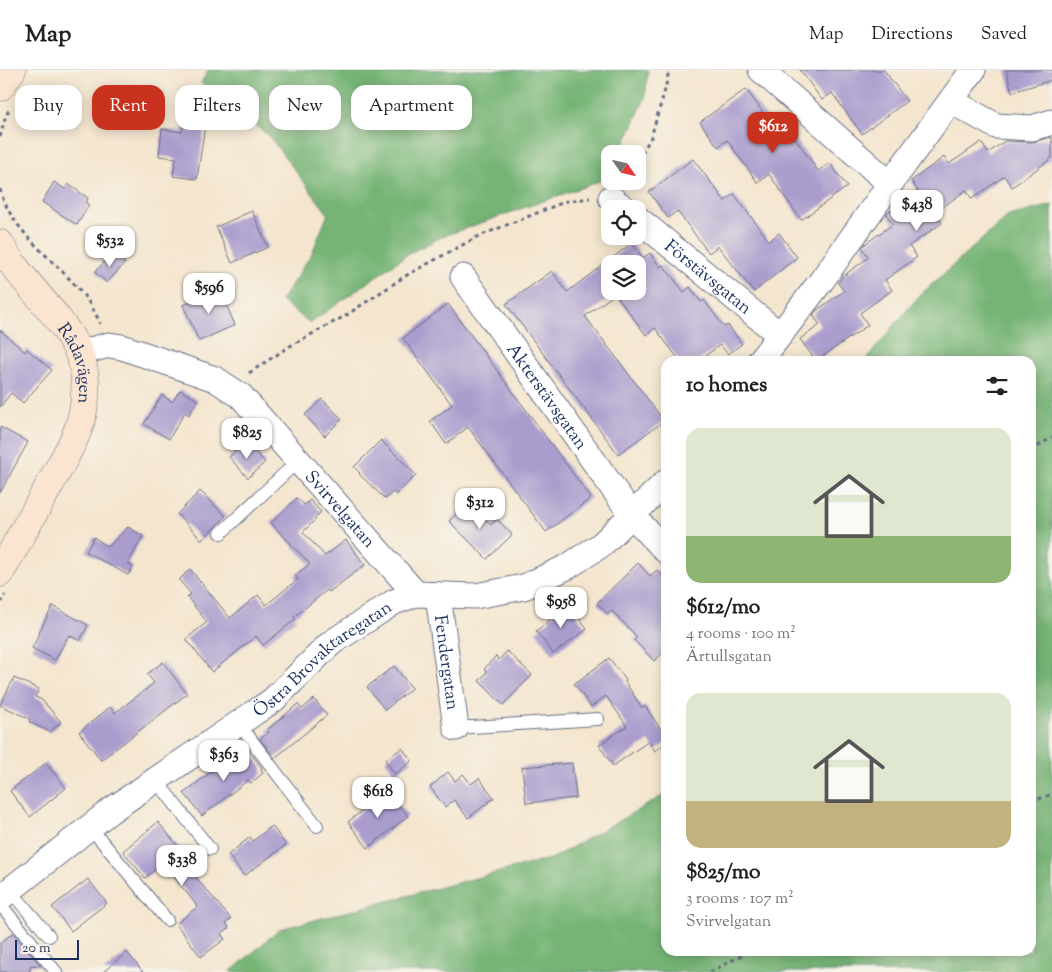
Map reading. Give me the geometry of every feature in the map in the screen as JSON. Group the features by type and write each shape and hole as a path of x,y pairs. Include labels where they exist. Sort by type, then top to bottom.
{"street":[{"path":"7,95 12,70"},
{"path":"761,70 890,184"},
{"path":"764,356 822,280 973,70"},
{"path":"951,101 996,126 1032,128 1052,122"},
{"name":"Förstävsgatan","path":"646,226 780,336"},
{"name":"Rådavägen","path":"0,244 67,332 79,352 84,372 85,391 83,411 75,438 0,573"},
{"name":"Akterstävsgatan","path":"463,277 632,515 661,546"},
{"name":"Svirvelgatan","path":"79,352 103,345 116,346 215,379 241,396 427,595"},
{"name":"Östra Brovaktaregatan","path":"3,897 90,827 273,700 331,643 394,602 427,595 475,596 524,587 567,567 601,545 661,487"},
{"name":"Fendergatan","path":"427,595 456,728"}],"lane":[{"path":"221,533 299,460"},
{"path":"456,728 598,719"},
{"path":"238,724 317,826"},
{"path":"156,780 210,849"},
{"path":"90,827 166,920"},
{"path":"3,897 49,936"},
{"path":"3,897 56,972"}],"path":[{"path":"646,146 651,137 669,70"},
{"path":"0,137 6,115 7,95"},
{"path":"242,378 290,346 345,316 407,274 479,236 567,201 587,198 601,200"},
{"path":"1036,448 1052,437"},
{"path":"1036,800 1052,794"},
{"path":"710,972 740,956"}],"green space":[{"path":"208,70 648,70 645,98 624,145 601,145 600,181 441,237 408,254 310,323 281,301 312,253 328,214 269,136 259,128 259,85 204,85 201,83"},
{"path":"1052,205 1052,972 230,972 280,929 553,858 661,797 661,956 1036,956 1036,356 869,356 918,297 1008,216"}],"building":[{"path":"800,70 884,70 907,101 862,134 832,93 822,100"},
{"path":"1006,70 1052,70 1052,80 1012,92"},
{"path":"746,89 777,132 786,125 818,171 830,163 847,187 801,220 769,174 758,183 727,140 718,147 700,122"},
{"path":"162,130 182,132 182,130 204,130 197,179 173,176 176,158 159,156"},
{"path":"1052,137 1052,158 1012,187 1004,176 972,199 966,190 935,213 942,223 909,246 917,257 885,280 892,290 860,313 868,325 823,356 812,356 800,339 820,325 813,315 817,310 844,291 838,283 842,277 869,257 862,248 865,244 893,224 886,214 918,191 911,181 944,157 949,164 981,142 988,153 1005,141 1032,142"},
{"path":"693,159 725,201 734,194 769,241 779,233 797,257 754,292 718,246 709,253 677,211 668,218 649,192"},
{"path":"54,182 65,189 68,184 88,198 86,203 89,205 77,225 42,202"},
{"path":"252,211 268,247 232,263 216,227"},
{"path":"629,245 633,245 641,255 616,255"},
{"path":"113,252 125,263 107,283 95,272"},
{"path":"650,253 660,267 663,265 684,292 690,287 701,302 704,300 724,327 728,325 742,344 728,354 720,345 705,356 676,356 655,328 646,335 620,300 646,300 646,256"},
{"path":"601,266 601,300 607,300 585,316 661,417 661,423 618,454 506,304 552,271 567,292"},
{"path":"219,288 235,325 199,341 183,305"},
{"path":"448,304 591,498 546,532 468,427 446,444 430,421 452,405 403,338"},
{"path":"0,330 25,352 27,349 52,370 23,403 11,393 0,407"},
{"path":"180,390 198,400 189,415 185,412 169,439 144,424 162,395 172,402"},
{"path":"322,399 342,419 325,436 305,415"},
{"path":"0,427 28,442 0,493"},
{"path":"381,440 416,475 396,495 393,492 385,499 354,467"},
{"path":"246,442 265,462 248,478 229,457"},
{"path":"200,491 226,516 202,540 177,514"},
{"path":"297,498 304,505 310,500 321,512 303,532 325,556 346,540 365,565 329,592 327,590 294,617 296,619 263,645 256,636 212,672 186,639 207,622 187,597 191,594 179,580 190,569 230,618 258,595 266,605 298,579 295,575 310,564 271,523"},
{"path":"469,502 491,525 497,519 512,535 487,559 449,521"},
{"path":"128,527 143,536 128,563 133,567 128,575 86,552 94,537 108,547"},
{"path":"638,563 650,576 657,570 661,574 661,655 654,661 634,640 637,637 612,611 608,614 597,603"},
{"path":"568,604 587,629 553,654 536,631 550,620 549,618"},
{"path":"53,606 88,625 80,641 69,635 55,660 32,648"},
{"path":"507,651 532,675 503,705 479,681 487,672 484,669 496,656 499,660"},
{"path":"609,658 626,680 625,682 642,708 645,706 661,730 661,747 655,751 649,741 613,766 599,745 627,726 606,696 591,707 574,684"},
{"path":"163,662 187,694 101,760 79,732 110,707 115,713 154,683 147,674"},
{"path":"394,666 412,688 385,710 367,687"},
{"path":"14,678 39,689 35,697 42,700 61,722 50,732 29,722 30,719 0,705"},
{"path":"314,699 327,715 275,758 260,739 269,732 267,730 298,704 302,709"},
{"path":"402,748 412,761 395,774 385,760"},
{"path":"248,749 262,768 263,773 251,783 248,780 202,816 184,793 229,758 231,761"},
{"path":"46,763 66,788 30,817 10,791"},
{"path":"572,763 576,798 526,803 522,767"},
{"path":"448,772 455,781 463,774 471,784 479,778 494,798 468,818 454,800 445,807 430,787"},
{"path":"387,791 408,816 368,848 348,822"},
{"path":"158,822 193,864 188,868 231,919 226,923 229,928 221,934 225,939 201,957 176,924 197,907 194,902 163,863 145,878 123,851"},
{"path":"272,826 286,845 244,876 228,855 250,837 253,841"},
{"path":"88,879 107,903 71,931 52,907"},
{"path":"13,933 41,966 31,965 29,972 0,972 0,943"},
{"path":"127,952 143,972 103,972"}]}
